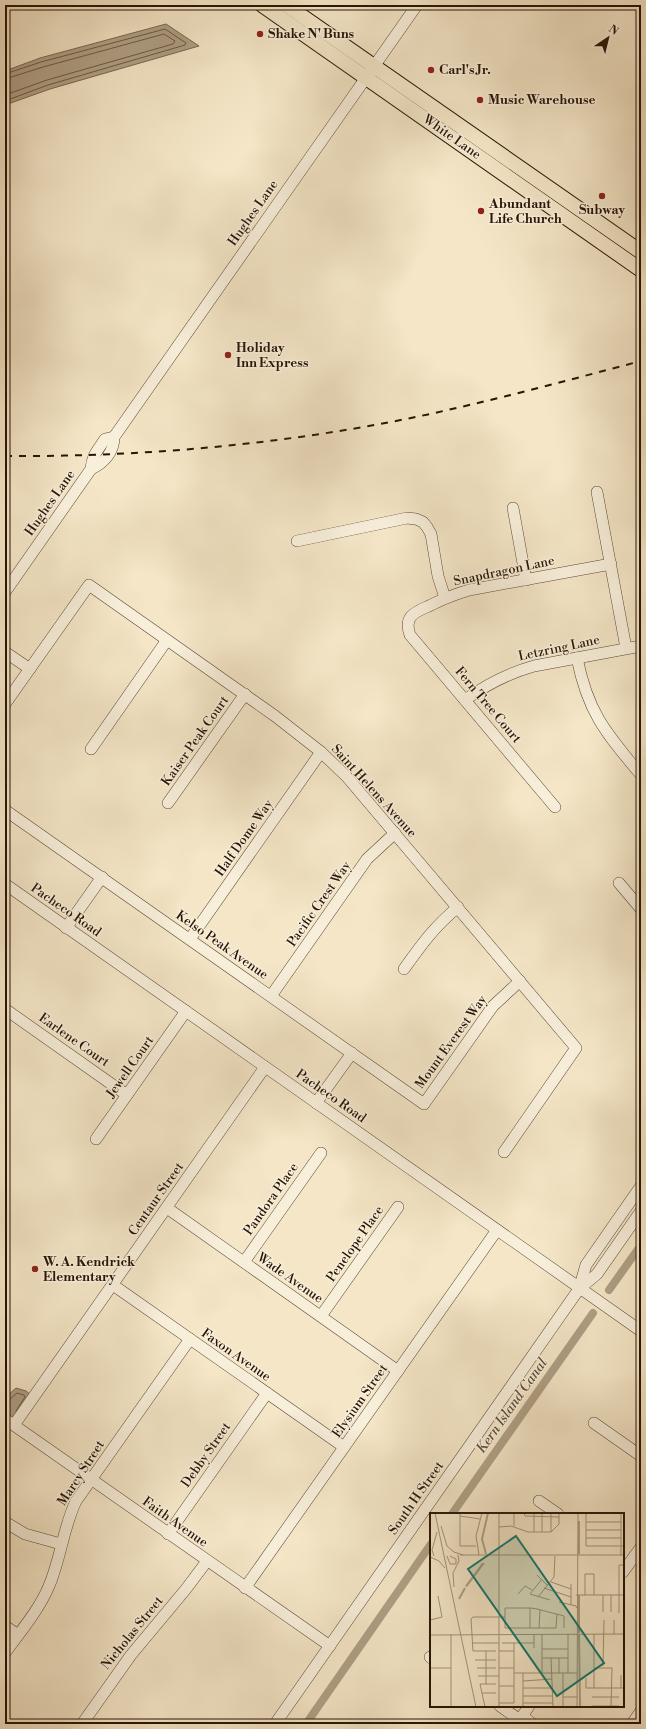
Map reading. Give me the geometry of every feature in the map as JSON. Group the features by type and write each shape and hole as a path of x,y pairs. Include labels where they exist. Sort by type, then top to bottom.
{"main road":[{"name":"White Lane","path":"262,5 370,72 641,252"},
{"name":"White Lane","path":"286,5 370,72 641,270"}],"street":[{"name":"Hughes Lane","path":"5,592 91,468 102,464 114,446 114,437 417,5"},
{"path":"597,492 626,648"},
{"path":"512,508 526,580"},
{"path":"297,541 407,518 416,519 423,522 431,534 438,576 445,598"},
{"name":"Snapdragon Lane","path":"410,618 418,610 445,598 469,590 611,564"},
{"name":"Saint Helens Avenue","path":"30,669 89,585 296,731 321,752 347,778 458,907 576,1048 504,1152"},
{"name":"Fern Tree Court","path":"410,618 407,628 410,635 555,807"},
{"path":"91,748 167,640"},
{"name":"Letzring Lane","path":"465,700 490,683 506,675 534,666 641,646"},
{"path":"5,652 30,669 5,704"},
{"path":"578,658 586,694 600,723 609,737 641,775"},
{"name":"Kaiser Peak Court","path":"168,803 245,694"},
{"name":"Half Dome Way","path":"190,939 321,752"},
{"name":"Kelso Peak Avenue","path":"5,810 424,1104"},
{"name":"Pacific Crest Way","path":"271,996 367,859 395,833"},
{"path":"66,928 102,878"},
{"path":"619,883 641,909"},
{"name":"Pacheco Road","path":"5,884 579,1289 641,1331"},
{"path":"404,969 434,928 458,907"},
{"name":"Mount Everest Way","path":"424,1104 493,1006 520,981"},
{"name":"Earlene Court","path":"5,1009 127,1095"},
{"name":"Jewell Court","path":"96,1139 186,1012"},
{"path":"316,1103 352,1053"},
{"name":"Centaur Street","path":"9,1422 113,1285 265,1067"},
{"name":"Pandora Place","path":"244,1262 321,1153"},
{"name":"South H Street","path":"579,1289 586,1265 641,1186"},
{"name":"Penelope Place","path":"321,1316 398,1207"},
{"name":"Wade Avenue","path":"167,1208 398,1370"},
{"name":"South H Street","path":"275,1724 579,1289 598,1274 641,1211"},
{"name":"Elysium Street","path":"246,1588 497,1230"},
{"name":"Faxon Avenue","path":"113,1285 344,1448"},
{"name":"Marcy Street","path":"5,1653 49,1587 70,1514 91,1480 190,1339"},
{"name":"Debby Street","path":"168,1534 267,1393"},
{"name":"Faith Avenue","path":"9,1422 330,1646"},
{"path":"594,1423 641,1456"},
{"path":"539,1501 557,1513"},
{"path":"5,1522 25,1534 61,1544"},
{"path":"625,1565 641,1547"},
{"name":"Nicholas Street","path":"82,1724 131,1655 186,1590 207,1561"},
{"path":"5,1626 18,1635"},
{"path":"501,1707 519,1720 533,1724"},
{"path":"519,1720 528,1707"},
{"path":"632,1724 641,1711"}],"water":[{"path":"166,24 199,46 50,89 5,105 5,71 40,58"},
{"path":"16,1388 26,1391 31,1395 14,1421 5,1417 5,1398"}],"waterway":[{"name":"Kern Island Canal","path":"609,1290 641,1245"},
{"name":"Kern Island Canal","path":"453,1513 593,1313"},
{"name":"Kern Island Canal","path":"306,1724 430,1545"}],"railway":[{"path":"5,456 56,456 158,452 209,448 310,435 440,412 641,361"}],"place":[{"name":"Shake N' Buns","path":"260,34"},
{"name":"Carl's Jr.","path":"431,70"},
{"name":"Music Warehouse","path":"480,100"},
{"name":"Subway","path":"602,196"},
{"name":"Abundant Life Church","path":"481,211"},
{"name":"Holiday Inn Express","path":"228,355"},
{"name":"W. A. Kendrick Elementary","path":"35,1269"}]}
